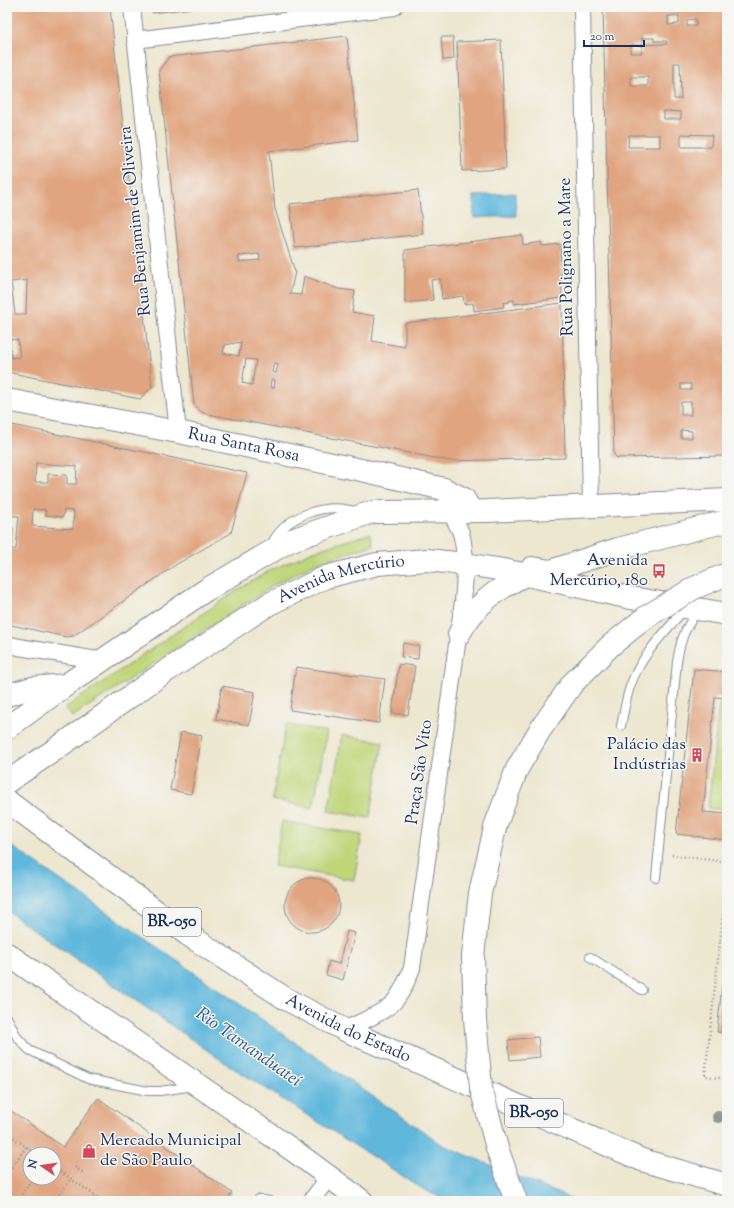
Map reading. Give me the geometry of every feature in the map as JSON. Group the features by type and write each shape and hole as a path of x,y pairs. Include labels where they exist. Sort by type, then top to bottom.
{"main road":[{"name":"Rua Santa Rosa","path":"7,400 178,432 366,471 444,489 464,499 472,511"},
{"path":"7,728 66,685 206,590 289,541 366,514 374,512 472,511 727,500"},
{"path":"504,570 525,567 551,571 618,549 727,521"},
{"name":"Avenida Mercúrio","path":"7,782 53,752 169,670 269,604 326,577 377,564 427,560 465,564 504,570 631,598 727,614"},
{"path":"516,1201 497,1148 482,1088 475,1019 473,956 479,901 496,824 517,769 540,730 572,684 610,646 646,617 694,588 727,574"},
{"path":"458,634 483,602 502,588 525,575"},
{"path":"7,695 32,688 66,685"},
{"name":"Avenida do Estado","path":"7,801 187,934 286,999 345,1030 642,1160 727,1185"},
{"path":"7,954 294,1151 362,1201"}],"street":[{"name":"Rua Benjamim de Oliveira","path":"132,7 178,432"},
{"path":"135,40 394,7"},
{"name":"Rua Polignano a Mare","path":"582,7 591,506"},
{"name":"Praça São Vito","path":"345,1030 383,1011 393,1003 404,987 412,968 463,601 465,564 461,535 449,511 444,489"},
{"path":"11,647 103,661"},
{"path":"311,1201 328,1177"}],"lane":[{"path":"621,726 630,685 640,665 653,646 693,608"},
{"path":"656,878 677,662 681,640 693,608"},
{"path":"590,957 642,990"},
{"path":"7,1017 17,1037 30,1050 88,1079 160,1092 198,1086"},
{"path":"259,1199 269,1201"}],"path":[{"path":"659,854 727,862"},
{"path":"727,879 705,1076 727,1079"},
{"path":"7,1133 25,1146"},
{"path":"7,1174 22,1153"},
{"path":"75,1167 85,1174"},
{"path":"62,1172 103,1201"},
{"path":"55,1201 70,1178"},
{"path":"17,1201 27,1186"},
{"path":"91,1201 95,1195"}],"green space":[{"path":"370,533 373,545 316,563 274,585 72,717 65,708 239,589 269,571 311,552"},
{"path":"719,704 727,705 727,810 708,808"},
{"path":"286,724 327,732 313,808 272,800"},
{"path":"342,735 383,742 370,818 328,811"},
{"path":"282,821 362,835 354,880 274,866"}],"water":[{"path":"515,193 516,216 474,218 473,196"},
{"name":"Rio Tamanduateí","path":"7,843 443,1145 576,1201 447,1201 423,1189 221,1060 7,911"}],"building":[{"path":"7,7 110,7 152,387 140,399 7,372","holes":["27,280 26,314 15,314 11,282","10,339 18,340 20,357 11,358"]},
{"path":"149,7 193,7 193,8 153,13"},
{"path":"605,7 727,7 727,456 617,458 614,455 603,9","holes":["668,16 679,16 679,24 668,25","696,19 696,26 687,26 687,20","642,38 654,38 654,41 667,41 667,44 642,45","631,45 642,45 642,53 630,53","674,63 680,63 681,99 674,99","631,77 648,77 648,86 631,86","664,111 681,112 681,119 664,119","681,134 712,135 711,147 681,147","629,135 660,135 660,147 628,147","681,384 691,384 691,390 681,390","681,402 691,402 691,415 681,415","681,430 692,431 692,438 681,438"]},
{"path":"347,36 358,140 269,151 275,209 295,272 290,294 301,295 304,276 338,289 355,291 352,312 375,316 372,341 405,347 405,323 562,303 565,458 450,461 203,413 194,405 159,70 169,57","holes":["259,254 260,260 239,262 239,256","241,342 239,356 223,353 225,345","246,359 256,360 252,385 242,383","274,363 278,364 276,373 272,372","271,380 275,380 274,388 270,387"]},
{"path":"441,37 453,37 454,59 443,60"},
{"path":"501,40 506,169 462,171 457,42"},
{"path":"418,190 423,234 295,248 290,204"},
{"path":"522,235 523,245 541,242 542,246 560,244 562,298 514,304 514,300 503,303 504,307 474,311 473,303 464,304 463,296 442,299 440,279 431,280 433,300 405,303 405,250"},
{"path":"7,424 247,473 231,533 177,564 73,636 66,637 7,624 7,527 13,528 10,549 16,549 19,516 7,516","holes":["36,463 77,466 76,484 67,484 67,475 48,474 48,482 35,482","33,509 46,510 45,515 63,517 64,510 74,511 73,529 32,526"]},
{"path":"403,643 419,646 418,659 401,657"},
{"path":"399,664 415,666 408,715 392,713"},
{"path":"296,667 385,679 379,723 290,710"},
{"name":"Palácio das Indústrias","path":"694,669 727,672 727,698 715,697 703,812 727,814 727,840 676,834"},
{"path":"222,686 255,692 249,725 216,719"},
{"path":"181,732 202,736 191,794 170,790"},
{"path":"307,878 317,878 327,882 335,890 339,900 339,910 335,920 327,928 317,932 307,932 297,928 289,920 285,910 285,900 289,890 297,882"},
{"path":"347,931 355,933 343,980 326,975 329,961 339,964"},
{"path":"722,986 727,987 727,1033 717,1032"},
{"path":"538,1037 540,1057 510,1060 508,1040"},
{"name":"Mercado Municipal de São Paulo","path":"98,1098 232,1193 226,1201 7,1201 7,1108 62,1146 22,1146 22,1186 62,1186 62,1146 63,1147"}],"place":[{"name":"Avenida Mercúrio, 180","path":"659,571"},
{"name":"Palácio das Indústrias","path":"697,755"},
{"name":"Mercado Municipal de São Paulo","path":"89,1151"}]}
